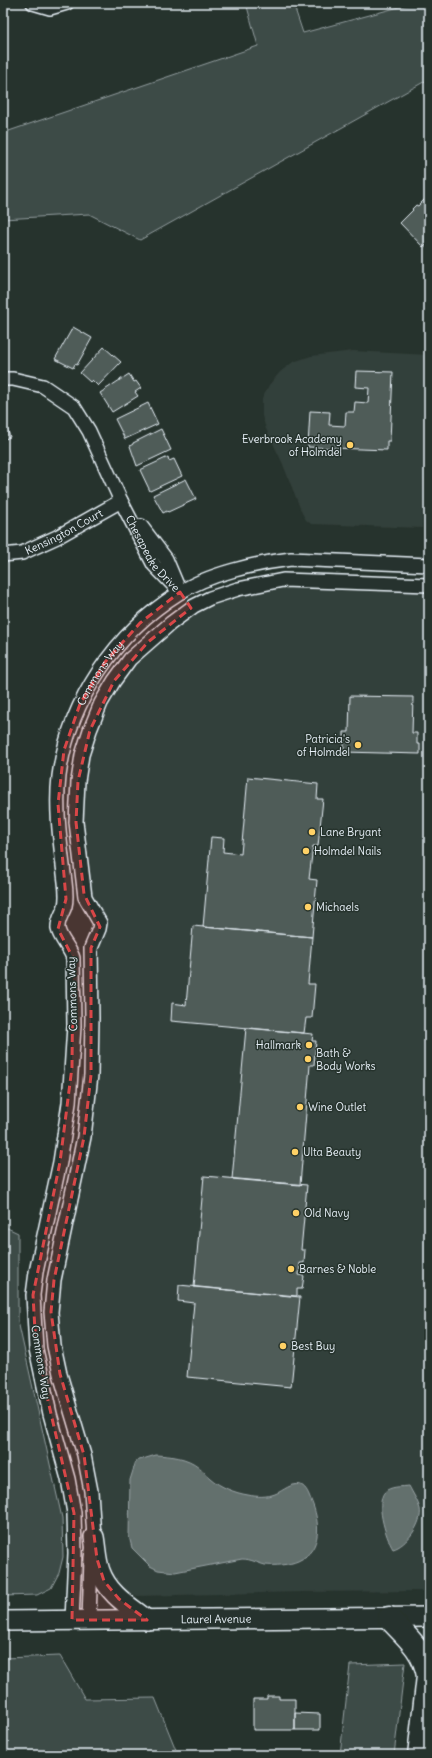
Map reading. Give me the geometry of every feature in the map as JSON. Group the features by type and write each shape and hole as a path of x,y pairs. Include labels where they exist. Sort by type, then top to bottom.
{"highway":[{"path":"389,1618 419,1650 426,1665 428,1676 419,1755"}],"main road":[{"path":"94,1537 100,1570 104,1581 119,1599 147,1620"},
{"name":"Laurel Avenue","path":"3,1621 429,1617"}],"street":[{"path":"33,3 50,8 67,3"},
{"name":"Chesapeake Drive","path":"3,379 13,379 43,386 74,407 89,431 121,501 166,558 180,592 191,608"},
{"name":"Kensington Court","path":"3,555 22,553 57,537 121,501"},
{"name":"Commons Way","path":"80,1620 74,1513 68,1479 50,1414 36,1349 33,1295 36,1272 60,1162 69,1102 72,1060 74,1026 73,958 70,949 58,929 58,922 66,899 58,826 59,777 64,750 71,727 91,682 117,646 140,623 180,592 216,577 269,562 291,560 429,565"},
{"name":"Commons Way","path":"80,1620 94,1537 91,1491 88,1473 60,1374 54,1346 51,1312 54,1280 84,1137 91,1075 91,948 100,926 99,920 86,902 84,894 76,822 78,781 82,755 90,730 101,703 114,681 130,659 148,642 191,608 210,598 262,583 283,580 429,585"}],"highlighted area":[{"path":"180,592 191,608 148,642 114,681 90,730 78,781 76,822 84,894 100,927 91,948 91,1075 84,1137 54,1280 51,1312 60,1374 84,1455 97,1559 104,1581 119,1599 147,1620 72,1620 74,1513 36,1349 33,1295 60,1162 72,1067 73,958 58,929 66,899 58,804 64,750 80,704 105,662 140,623"}],"shaded area":[{"path":"246,3 293,3 303,33 414,3 429,3 429,79 140,240 89,214 3,219 3,133 258,46"},
{"name":"Everbrook Academy of Holmdel","path":"353,351 429,355 422,528 311,524 306,520 302,513 282,462 266,429 262,416 262,399 269,385 280,372 293,362 311,356"},
{"path":"280,586 429,589 429,1591 137,1596 119,1588 103,1562 98,1487 92,1454 66,1373 60,1343 58,1313 60,1281 74,1211 97,953 105,923 102,913 90,894 82,808 85,773 93,736 108,700 137,659 180,622 199,611 237,595"},
{"path":"3,1226 18,1233 18,1321 62,1518 63,1557 59,1573 51,1588 37,1595 3,1596 3,1418 6,1410 3,1400"},
{"path":"156,1455 189,1461 199,1467 218,1484 233,1491 251,1496 269,1496 291,1486 298,1484 301,1485 309,1494 316,1517 317,1534 312,1550 298,1561 282,1565 265,1565 251,1560 242,1559 175,1572 158,1570 150,1566 132,1548 129,1536 130,1480 136,1461"},
{"path":"409,1486 420,1509 419,1521 408,1539 393,1549 384,1528 381,1501 387,1490 395,1487"},
{"path":"60,1656 85,1699 155,1698 178,1755 3,1755 3,1658"},
{"path":"405,1663 394,1755 340,1755 350,1665"}],"building":[{"path":"429,195 429,250 425,245 423,247 400,223 416,205 418,206"},
{"path":"73,327 92,338 77,365 75,364 73,368 55,359"},
{"path":"104,347 121,362 98,386 92,380 90,382 80,373"},
{"path":"356,371 393,372 390,441 387,441 387,450 308,447 310,411 330,412 329,425 345,426 346,412 354,412 355,402 368,403 369,388 355,387"},
{"path":"129,374 134,382 136,381 141,388 135,392 138,396 112,412 100,393"},
{"path":"148,403 158,424 125,439 115,419"},
{"path":"3,417 10,437 3,440"},
{"path":"161,429 171,450 137,466 130,446"},
{"path":"168,457 169,461 174,459 182,476 150,491 140,470"},
{"path":"186,479 196,499 163,513 153,495"},
{"path":"350,696 413,697 412,733 417,733 417,744 420,744 420,754 344,752 344,732 349,732"},
{"path":"248,777 318,784 317,799 323,799 318,846 313,846 309,879 317,880 312,937 203,927 211,837 224,838 223,852 241,854"},
{"path":"193,926 312,937 308,984 315,984 312,1018 306,1018 304,1033 171,1021 172,1003 186,1005"},
{"path":"246,1028 313,1034 312,1041 316,1041 314,1065 310,1065 300,1185 232,1179"},
{"path":"204,1176 307,1185 301,1250 305,1250 304,1263 300,1263 299,1275 304,1276 302,1289 297,1289 297,1296 194,1287"},
{"path":"179,1285 300,1297 291,1387 187,1377 194,1303 178,1301"},
{"path":"267,1696 279,1696 279,1699 295,1699 295,1730 253,1730 253,1699 267,1699"},
{"path":"295,1713 320,1714 320,1730 295,1730"}],"place":[{"name":"Everbrook Academy of Holmdel","path":"350,445"},
{"name":"Patricia's of Holmdel","path":"358,745"},
{"name":"Lane Bryant","path":"312,832"},
{"name":"Holmdel Nails","path":"306,851"},
{"name":"Michaels","path":"308,907"},
{"name":"Hallmark","path":"309,1045"},
{"name":"Bath & Body Works","path":"308,1059"},
{"name":"Wine Outlet","path":"300,1107"},
{"name":"Ulta Beauty","path":"295,1152"},
{"name":"Old Navy","path":"296,1213"},
{"name":"Barnes & Noble","path":"291,1269"},
{"name":"Best Buy","path":"283,1346"}]}
